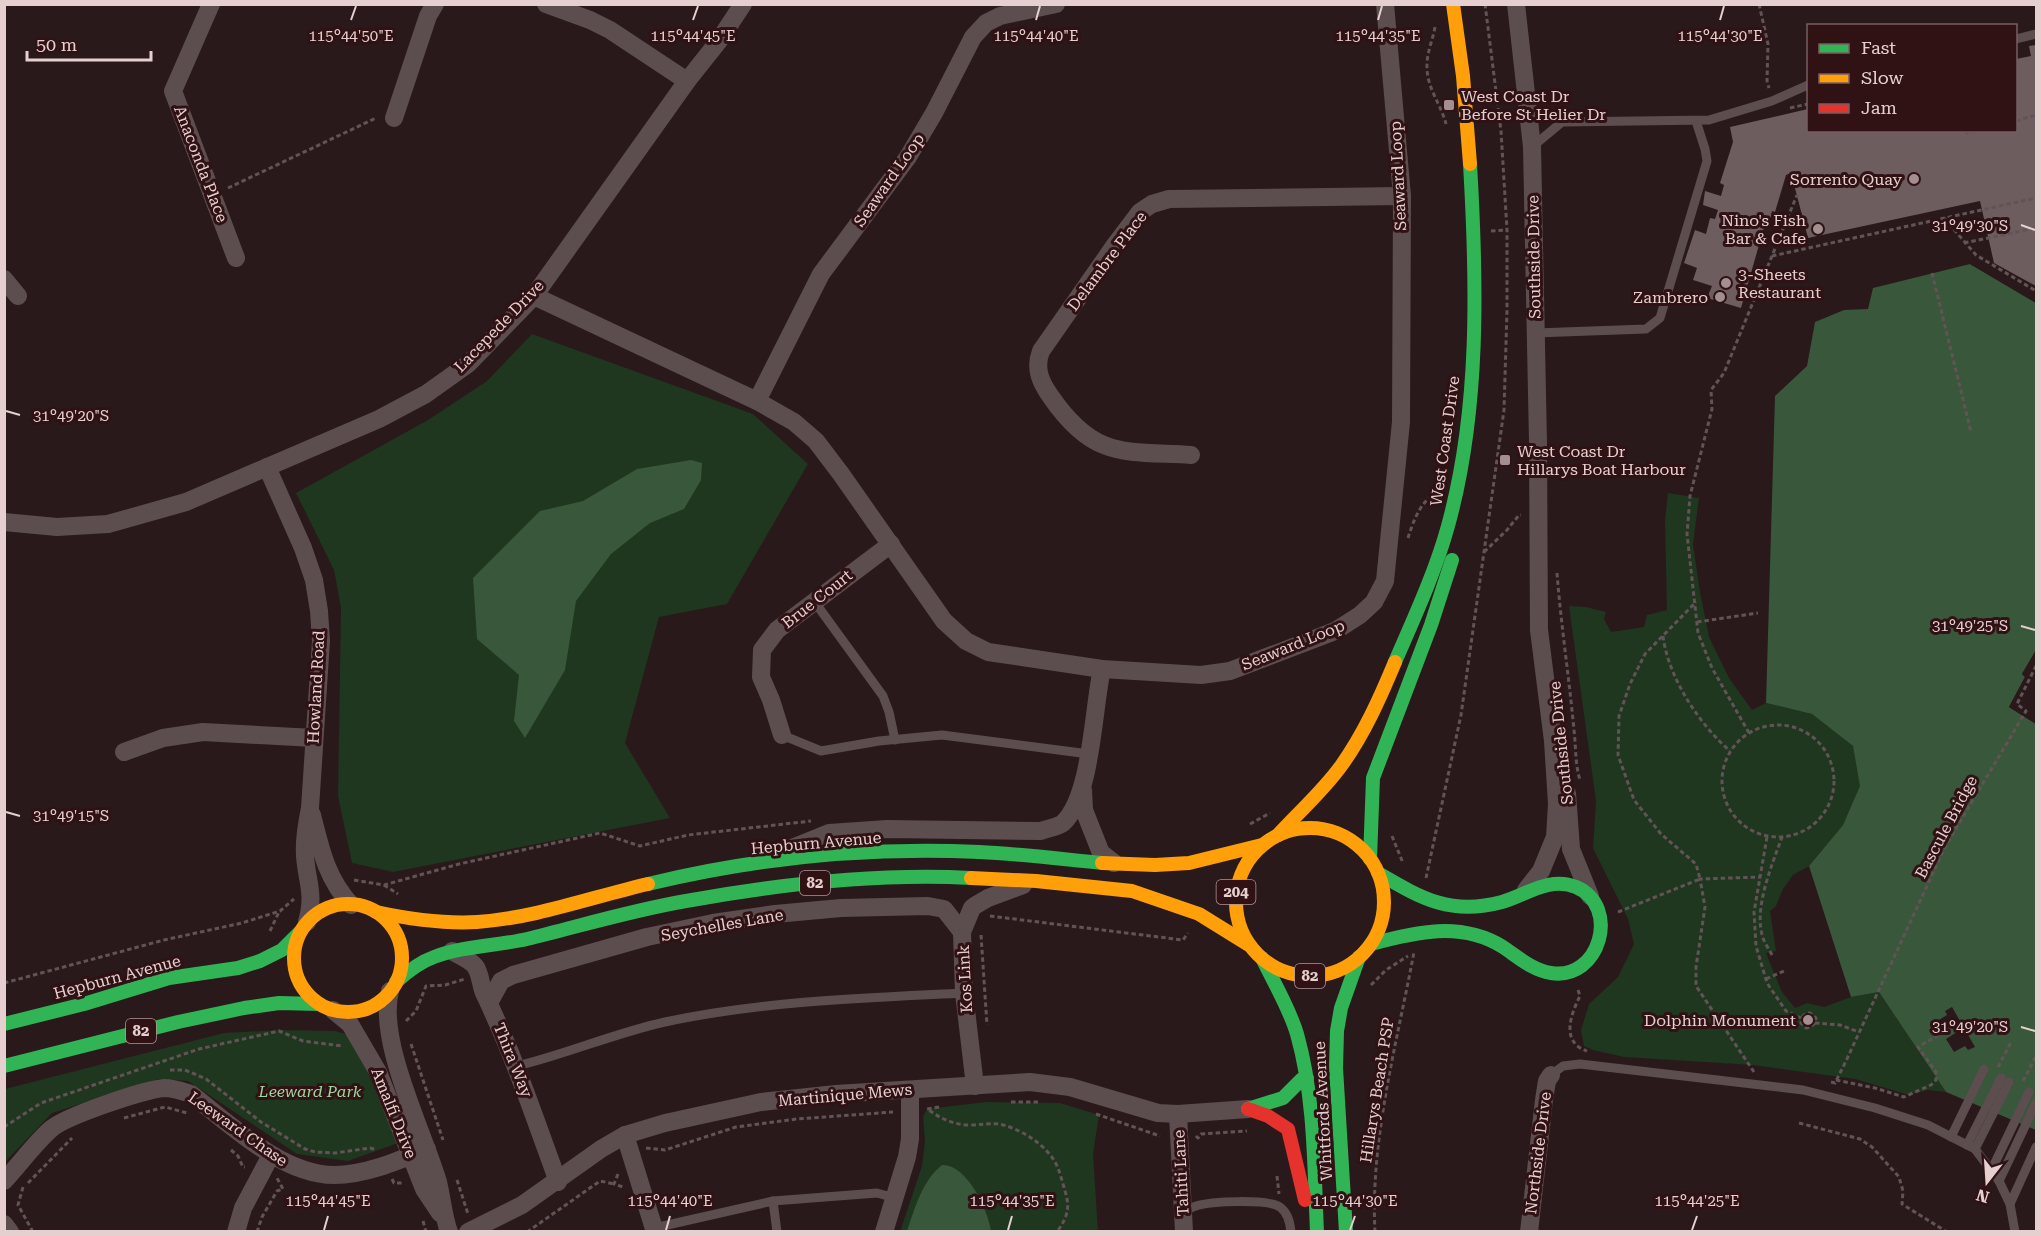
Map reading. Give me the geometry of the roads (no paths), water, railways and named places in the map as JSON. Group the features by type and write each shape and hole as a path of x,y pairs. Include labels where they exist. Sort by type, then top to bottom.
{"main road":[{"name":"West Coast Drive","path":"1278,835 1343,764 1363,731 1401,647 1435,563 1448,527 1459,477 1472,381 1473,226 1462,61 1453,4"},
{"name":"West Coast Drive","path":"1466,4 1473,48 1482,150 1487,262 1486,375"},
{"path":"1370,859 1373,778 1431,625 1460,533"},
{"name":"82","path":"4,1066 178,1022 244,1008 279,1003 326,1007 349,1012 364,1009 383,999 410,970 452,951 513,942 684,901 787,885 878,878 954,877 1036,880 1132,891 1199,914 1249,945 1276,968 1293,974 1311,976 1328,974 1359,957 1371,944 1382,921 1383,913 1384,897 1378,873 1370,859 1352,841 1328,830 1302,828 1278,835 1262,845"},
{"name":"Hepburn Avenue","path":"376,912 402,918 492,920 687,875 803,859 902,852 980,852 1114,863 1179,864 1205,860 1262,845"},
{"name":"204","path":"1249,945 1238,920 1236,892 1245,866 1262,845"},
{"path":"1371,944 1415,933 1452,930 1495,942 1540,970 1562,974 1579,968 1592,957 1598,948 1600,937 1598,910 1583,890 1573,885 1559,883 1526,890 1512,898 1492,904 1448,905 1421,898 1378,873"},
{"name":"82","path":"304,927 316,914 339,904 358,905 376,912"},
{"path":"376,912 385,919 398,938 402,960 393,986"},
{"path":"304,927 294,954 294,966 303,987 326,1007"},
{"name":"Hepburn Avenue","path":"4,1024 84,1004 169,978 238,968 260,961 282,950 304,927"},
{"name":"Whitfords Avenue","path":"1346,1232 1336,1068 1337,1031 1341,1008 1359,957"},
{"name":"Whitfords Avenue","path":"1262,958 1297,1033 1307,1078 1312,1128 1315,1232"},
{"path":"1248,1109 1283,1098 1302,1079 1307,1078"},
{"path":"1248,1109 1268,1116 1288,1129 1315,1232"}],"street":[{"name":"Anaconda Place","path":"211,4 173,91 236,258"},
{"path":"396,113 428,16 435,4"},
{"path":"546,4 610,30 687,81"},
{"name":"Lacepede Drive","path":"4,522 57,527 108,524 186,502 379,419 426,393 468,364 534,296 743,4"},
{"name":"Seaward Loop","path":"758,401 821,274 908,158 973,37 986,23 1000,16 1056,4"},
{"name":"Seaward Loop","path":"534,296 758,401 794,422 816,441 944,621 966,641 988,652 1102,669 1201,675 1230,671 1335,631 1360,615 1374,602 1385,581 1401,422 1402,196 1385,4"},
{"name":"Southside Drive","path":"1516,4 1532,147 1539,630 1553,741 1557,804 1555,837 1541,871 1526,890"},
{"name":"Delambre Place","path":"1191,455 1116,450 1094,442 1078,430 1059,409 1044,387 1038,372 1037,360 1041,351 1140,212 1152,204 1169,199 1402,196"},
{"path":"4,279 18,296"},
{"name":"Howland Road","path":"267,467 303,548 314,580 319,611 321,640 310,808 305,831 305,857 312,905 304,927"},
{"name":"Southside Drive","path":"1539,510 1548,628 1563,739 1571,849 1592,899"},
{"name":"Brue Court","path":"782,735 761,678 762,650 777,630 891,544"},
{"path":"751,866 829,833 887,829 991,828 1041,831 1062,824 1074,809 1083,783 1102,669"},
{"path":"124,752 163,738 202,732 314,738"},
{"path":"1083,783 1084,810 1101,853 1114,863"},
{"name":"Howland Road","path":"310,808 322,853 334,884 351,905"},
{"name":"Kos Link","path":"975,1086 964,993 963,932 972,909 976,905 988,898 1036,880"},
{"name":"Seychelles Lane","path":"489,1003 501,981 513,975 646,938 713,923 842,908 928,906 944,909 963,932"},
{"name":"Thira Way","path":"452,951 476,967 482,990 517,1066 558,1182"},
{"name":"Amalfi Drive","path":"393,986 387,1011 389,1030 397,1064 428,1149 424,1189 447,1227"},
{"name":"Amalfi Drive","path":"326,1007 350,1024 428,1149"},
{"name":"Northside Drive","path":"1529,1232 1544,1100 1547,1081 1551,1075"},
{"name":"Martinique Mews","path":"471,1230 522,1205 558,1182 601,1149 625,1135 665,1123 761,1102 836,1094 1030,1082 1052,1083 1139,1108 1178,1114 1248,1109"},
{"name":"Leeward Chase","path":"4,1181 51,1129 65,1120 148,1091 164,1088 177,1088 191,1094 268,1162 334,1175 388,1164 428,1149"},
{"path":"884,1232 919,1109 910,1090"},
{"name":"Tahiti Lane","path":"1178,1114 1184,1232"},
{"path":"625,1135 654,1230"},
{"path":"236,1232 243,1208 268,1162"},
{"path":"4,1224 10,1232"}],"lane":[{"path":"2017,39 2037,34"},
{"path":"1532,147 1562,122 1709,120 1772,101 1807,86"},
{"path":"1535,333 1646,329 1660,318 1707,161 1695,121"},
{"path":"814,602 883,696 895,740"},
{"path":"782,735 821,751 942,735 1089,754"},
{"path":"517,1066 644,1027 739,1009 820,1001 964,993"},
{"path":"1551,1075 1563,1066 1580,1064 1803,1090 1886,1111 1928,1125 1971,1147 1991,1171 1999,1181 2010,1204 2015,1232"},
{"path":"1951,1137 1984,1069"},
{"path":"1971,1147 2005,1080"},
{"path":"1991,1171 2029,1092"},
{"path":"1999,1181 2037,1103"},
{"path":"2010,1204 2037,1147"},
{"path":"654,1230 773,1201 877,1193 895,1198"},
{"path":"773,1201 777,1232"},
{"path":"1184,1212 1196,1206 1212,1203 1271,1203 1280,1207 1288,1215 1291,1232"}],"place":[{"name":"West Coast Dr Before St Helier Dr","path":"1449,105"},
{"name":"Sorrento Quay","path":"1914,179"},
{"name":"Nino's Fish Bar & Cafe","path":"1818,229"},
{"name":"3-Sheets Restaurant","path":"1726,283"},
{"name":"Zambrero","path":"1720,297"},
{"name":"West Coast Dr Hillarys Boat Harbour","path":"1505,460"},
{"name":"Dolphin Monument","path":"1808,1020"}],"park label":[{"name":"Leeward Park","path":"310,1091"}]}
